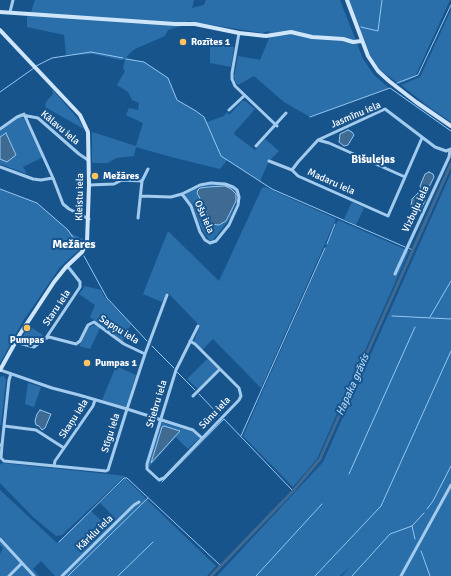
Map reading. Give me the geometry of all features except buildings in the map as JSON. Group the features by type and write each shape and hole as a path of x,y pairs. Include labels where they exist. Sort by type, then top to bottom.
{"street":[{"path":"10,12 13,0"},
{"path":"347,0 368,56 378,71 411,98 451,126"},
{"path":"0,12 175,24 195,24 239,33 266,36 291,32 312,37 343,39 353,42 362,40"},
{"name":"Kleistu iela","path":"0,32 80,115 88,132 89,185 87,242 82,252 66,267 46,293 15,342 0,370"},
{"path":"239,33 232,80 244,96 276,125"},
{"path":"229,110 244,96"},
{"name":"Jasmīnu iela","path":"292,170 318,140 385,109 422,138 442,150 450,150"},
{"path":"256,146 286,113"},
{"path":"0,129 24,114 63,204 69,209 89,219"},
{"name":"Kālavu iela","path":"24,114 38,118 88,160"},
{"path":"328,135 329,143"},
{"path":"318,140 329,143 405,177 422,138"},
{"name":"Vizbuļu iela","path":"395,274 446,163 450,150"},
{"name":"Madaru iela","path":"269,161 292,170 298,176 388,216 405,177"},
{"path":"0,167 33,179 41,180 53,178"},
{"path":"138,218 142,181 148,169"},
{"path":"89,185 114,184 122,180 142,181"},
{"name":"Ošu iela","path":"141,196 167,197 182,194 200,185 211,183 229,185 237,190 239,197 238,202 234,217 216,241 210,242 205,240 200,232 191,206 182,194"},
{"name":"Staru iela","path":"46,338 80,287 80,282 69,268 66,267"},
{"name":"Sapņu iela","path":"46,338 53,338 71,344 76,344 80,341 88,325 94,322 122,342 145,354 167,295"},
{"name":"Stiebru iela","path":"164,478 161,480 157,479 146,466 176,370 198,326"},
{"path":"15,342 34,347 46,338"},
{"name":"Sūnu iela","path":"164,478 239,400 241,396 240,388 195,344 190,341"},
{"path":"145,354 127,409 193,430 202,438"},
{"path":"193,396 220,369"},
{"name":"Stīgu iela","path":"0,370 52,388 127,409 108,470 104,471 3,460 1,456 1,445"},
{"path":"1,445 11,374"},
{"name":"Skaņu iela","path":"4,426 36,430 64,448 93,406 95,400"},
{"path":"54,466 64,448"},
{"path":"401,576 451,485"},
{"name":"Kārklu iela","path":"62,576 139,502"},
{"path":"0,539 34,576"},
{"path":"9,576 22,563"}],"shaded area":[{"path":"35,0 194,0 192,8 204,5 206,0 340,0 363,59 374,75 389,88 310,117 284,102 254,76 238,85 236,83 234,77 238,56 260,60 270,36 269,31 262,33 187,21 185,25 168,30 165,36 135,49 126,58 144,62 168,78 177,100 196,111 204,117 207,122 224,116 227,112 229,115 242,101 245,101 255,109 234,133 255,150 265,139 279,151 269,161 260,181 227,160 220,169 136,147 134,156 116,158 108,163 94,163 92,162 92,132 136,146 143,123 126,115 129,108 138,110 139,103 132,100 128,92 117,85 125,71 123,69 125,59 121,60 93,54 66,55 64,35 27,27 27,16 31,16"},
{"path":"349,0 450,0 415,77 399,84 380,70 370,55"},
{"path":"451,10 451,122 401,85 420,77"},
{"path":"210,43 234,47 231,67 210,63"},
{"path":"52,89 79,120 84,129 45,107 46,102 53,94"},
{"path":"22,117 43,157 23,167 27,174 0,164 0,131 18,118"},
{"path":"348,130 354,135 348,145 344,146 339,142 340,134"},
{"path":"6,133 16,155 7,162 0,159 0,137"},
{"path":"429,172 433,174 434,177 427,191 422,190 420,186 425,174"},
{"path":"451,173 451,576 342,576 351,566 340,576 217,576 323,462"},
{"path":"218,184 229,186 236,191 237,199 231,217 213,240 210,241 198,221 193,205 185,196 187,192 198,187","holes":["225,186 231,189 210,224 201,200 214,187"]},
{"path":"225,186 236,194 236,201 226,221 219,225 210,224 204,206 197,193 198,190 200,188"},
{"path":"265,187 336,219 261,388 213,339 202,350 194,341 200,326 167,292 162,302 143,294 168,231 219,281 262,188"},
{"path":"0,189 37,203 72,234 83,239 78,251 60,267 23,321 0,363"},
{"path":"418,193 424,197 425,201 420,210 417,211 413,210 411,206 412,199"},
{"path":"352,202 364,208 356,225 344,219"},
{"path":"338,220 409,251 317,459 293,487 243,436"},
{"path":"85,286 101,290 104,296 131,324 123,341 90,317 95,305 79,294"},
{"path":"95,325 100,328 90,349 79,346 89,327"},
{"path":"29,326 43,335 34,345 20,341"},
{"path":"207,359 218,369 198,389 187,379"},
{"path":"116,366 136,375 126,407 102,400"},
{"path":"4,376 6,380 0,425 0,377"},
{"path":"28,383 41,387 34,407 25,404"},
{"path":"40,410 51,414 45,428 42,430 36,425 35,421"},
{"path":"161,422 193,432 200,438 188,449 176,437 149,467 148,466"},
{"path":"164,426 180,431 151,463 162,427"},
{"path":"2,463 125,476 62,535 56,536 33,517 0,483 0,465"},
{"path":"125,478 216,566 207,576 55,576 41,561 33,569 39,576 0,576 0,554 3,548 0,545 0,490 57,543 91,511 108,527 116,519 100,503"}],"waterway":[{"path":"361,27 378,31 382,0"},
{"path":"397,83 418,75 451,5"},
{"path":"36,66 52,58 91,52 123,58"},
{"path":"126,59 144,62 168,78 177,100 204,117 221,156 272,189 405,247"},
{"path":"0,92 34,68"},
{"path":"310,117 390,88 451,131"},
{"name":"Hapaka grāvis","path":"211,576 293,491 320,459 451,164"},
{"path":"0,189 37,203 68,230 80,248"},
{"path":"327,244 335,224"},
{"path":"241,436 325,248"},
{"path":"84,256 107,298 147,341"},
{"path":"430,317 451,281"},
{"path":"392,316 451,319"},
{"path":"349,474 415,327"},
{"path":"152,346 174,368"},
{"path":"315,576 381,506 451,351"},
{"path":"177,372 195,390"},
{"path":"199,394 219,415"},
{"path":"162,482 224,419 293,491"},
{"path":"427,509 433,501 451,466"},
{"path":"59,542 124,478 127,478 221,566"},
{"path":"68,576 148,498"},
{"path":"256,576 322,504"},
{"path":"352,576 390,534 412,526 424,513"},
{"path":"412,526 415,539"},
{"path":"118,576 153,542"},
{"path":"421,551 430,576"}],"place":[{"name":"Rozītes 1","path":"183,42"},
{"name":"Mežāres","path":"95,176"},
{"name":"Pumpas","path":"27,328"},
{"name":"Pumpas 1","path":"87,363"}],"district":[{"name":"Bišulejas","path":"373,160"},
{"name":"Mežāres","path":"74,245"}]}
